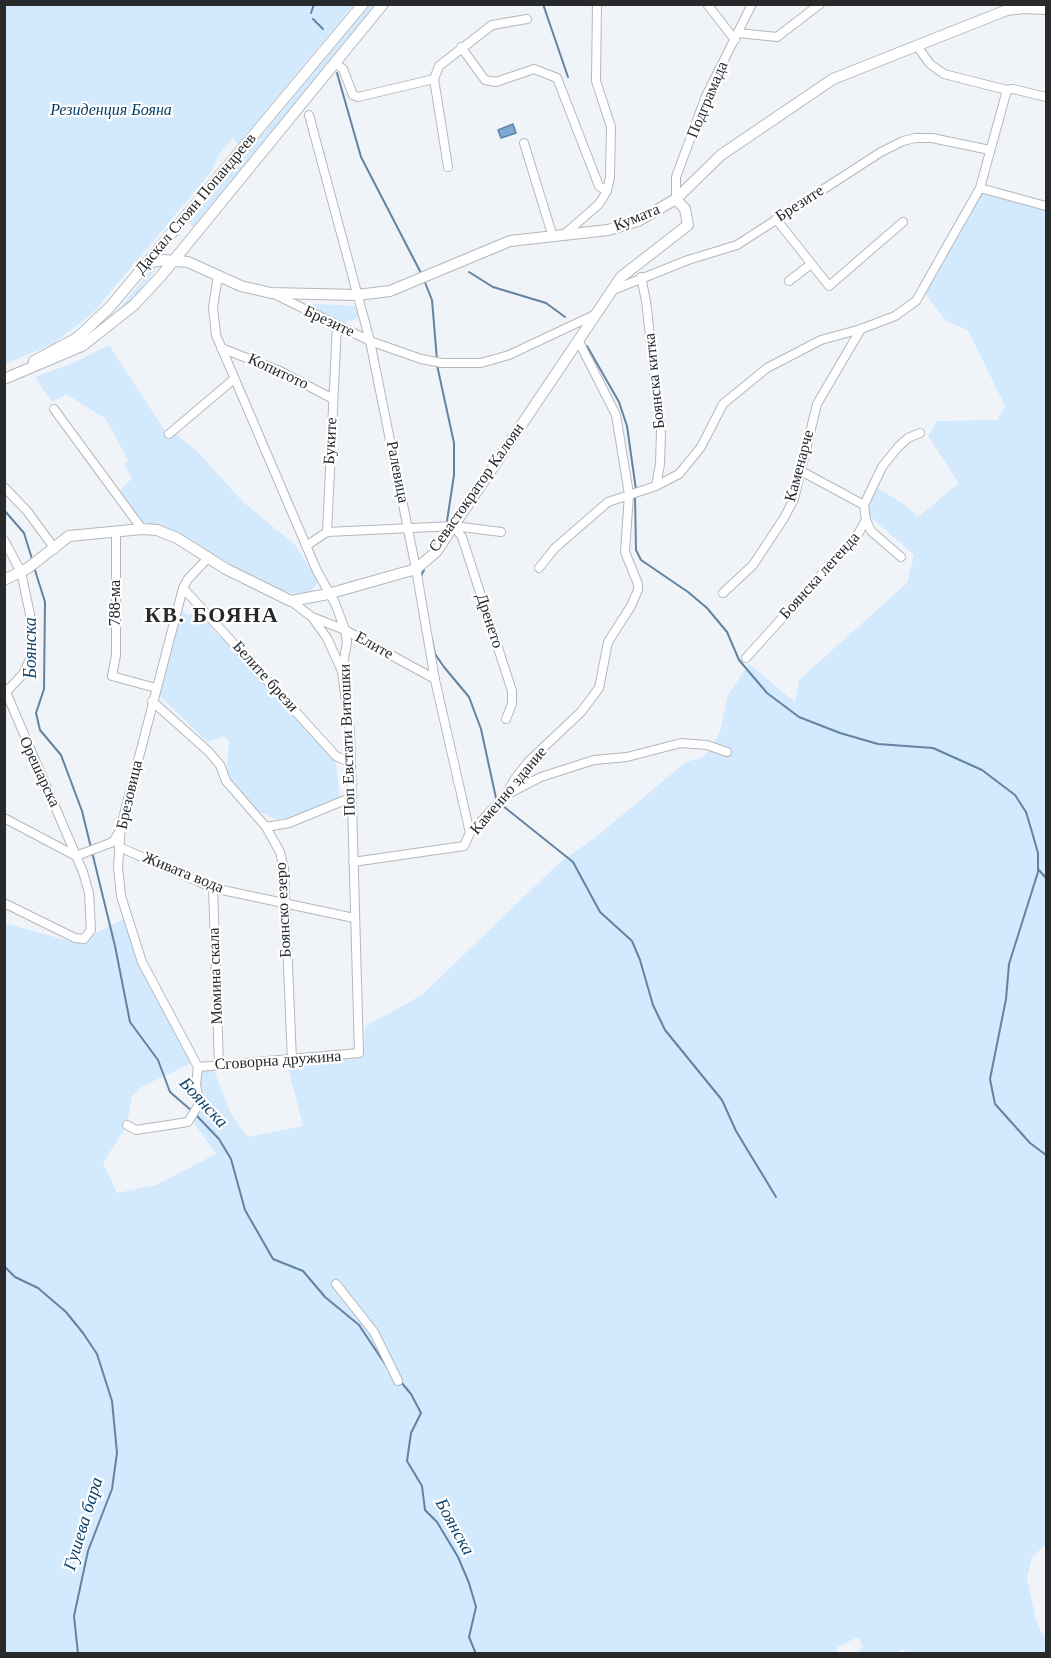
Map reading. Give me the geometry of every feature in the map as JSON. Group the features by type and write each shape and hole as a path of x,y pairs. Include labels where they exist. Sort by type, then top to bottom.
{"main road":[{"name":"Даскал Стоян Попандреев","path":"4,371 54,352 77,338 110,307 363,4"},
{"name":"Даскал Стоян Попандреев","path":"4,380 52,361 100,334 134,305 178,256 382,4"},
{"name":"Кумата","path":"178,256 241,286 271,293 357,295 390,291 413,283 510,240 567,232 608,230 638,221 676,199 721,154 833,80 1006,7 1047,9"},
{"name":"Севастократор Калоян","path":"291,601 328,594 416,569 436,552 610,291 633,266 688,225 685,209 676,199"},
{"path":"146,263 178,256 180,221"},
{"path":"4,580 24,570 51,552 63,539 74,534 142,529 170,534 226,569 291,601"}],"street":[{"path":"567,232 591,213 607,191 611,127 596,81 597,4"},
{"path":"707,4 737,36 777,37 820,4"},
{"name":"Подграмада","path":"676,199 676,177 706,96 752,4"},
{"path":"448,168 434,79 439,66 499,22 527,19"},
{"path":"917,46 930,64 944,74 1007,90 1013,89 1047,97"},
{"path":"462,49 485,80 496,82 534,69 557,78 599,186 607,191"},
{"path":"335,63 343,69 353,95 358,97 434,79"},
{"path":"539,568 555,548 601,506 674,479 693,459 716,412 743,386 800,349 895,316 916,301 980,188 1007,90"},
{"name":"Ралевица","path":"309,115 370,341 416,569 435,679 470,833"},
{"name":"Брезите","path":"610,291 641,277 737,245 881,152 903,141 932,138 990,150"},
{"path":"524,143 552,234"},
{"path":"980,188 1047,206"},
{"path":"776,219 829,286 903,222"},
{"path":"789,281 811,264"},
{"name":"Поп Евстати Витошки","path":"218,276 213,307 216,335 306,546 345,630 347,642 342,671 350,732 358,1053"},
{"name":"Боянска китка","path":"641,277 649,321 661,432 660,464 656,486"},
{"name":"Брезите","path":"271,293 370,341 438,362 481,363 509,355 592,316"},
{"name":"Буките","path":"327,532 336,325"},
{"name":"Каменарче","path":"723,593 739,580 773,537 794,499 817,404 861,329"},
{"name":"Каменно здание","path":"352,862 462,847 470,833 506,795 528,762 581,712 596,693 608,642 638,590 635,573 625,552 629,494 616,415 578,340"},
{"name":"Копитото","path":"221,348 280,371 333,399"},
{"name":"Копитото","path":"169,434 234,378"},
{"path":"54,409 142,529"},
{"path":"801,471 864,505 888,457 908,438 920,433"},
{"path":"4,487 27,511 51,552"},
{"name":"Боянска легенда","path":"746,658 858,534 866,520 864,505"},
{"path":"866,520 871,531 901,557"},
{"path":"306,546 327,532 454,526 501,532"},
{"name":"Дренето","path":"454,526 462,537 512,691 512,704 506,718"},
{"name":"788-ма","path":"116,531 116,655 112,676 156,688"},
{"name":"Орешарска","path":"4,540 24,570 30,614 30,657 23,674 5,693 76,856 89,893 92,930 84,939 75,938 4,903"},
{"name":"Брезовица","path":"198,1066 142,962 121,896 119,847 121,826 183,588 188,579 209,557"},
{"name":"Белите брези","path":"183,588 336,756 349,762"},
{"path":"291,601 312,617 327,638 342,671"},
{"name":"Елите","path":"312,617 345,630 435,679"},
{"name":"Боянско езеро","path":"152,701 209,752 220,765 226,781 266,827 282,860 292,1061"},
{"path":"506,795 541,777 594,760 627,757 681,743 707,745 727,752"},
{"path":"266,827 289,823 350,798"},
{"path":"4,818 76,856 113,842 121,826"},
{"name":"Живата вода","path":"119,847 213,888 354,918"},
{"name":"Момина скала","path":"213,888 219,1065"},
{"name":"Сговорна дружина","path":"198,1066 292,1061 358,1053"},
{"path":"127,1125 136,1130 188,1122 198,1110 196,1084 198,1066"},
{"path":"336,1284 374,1332 398,1381"}],"green space":[{"name":"Резиденция Бояна","path":"4,5 353,5 238,144 233,138 219,154 211,172 93,313 53,344 5,364"},
{"path":"370,5 375,5 193,227 189,223"},
{"path":"980,188 1046,208 1046,1544 1032,1557 1027,1578 1035,1616 1041,1633 1046,1638 1046,1653 909,1654 903,1649 898,1653 857,1653 863,1646 858,1637 837,1647 837,1654 5,1653 4,923 76,943 128,917 142,962 194,1062 143,1086 132,1096 127,1125 103,1163 117,1193 156,1185 216,1154 194,1123 204,1104 199,1072 213,1068 231,1114 248,1137 303,1126 287,1063 363,1051 366,1026 422,995 560,862 596,837 686,762 701,758 712,747 720,731 728,695 749,664 795,702 799,680 907,583 914,555 868,515 874,486 902,503 918,517 959,483 928,436 937,421 997,420 1005,406 968,330 946,321 923,291"},
{"path":"157,268 131,301 115,314 152,269"},
{"path":"302,305 356,306 358,318 343,324"},
{"path":"109,345 165,431 168,428 198,452 243,502 295,545 317,578 317,584 311,591 299,594 277,590 209,552 189,538 141,521 125,502 120,491 132,478 124,465 128,460 106,419 66,394 52,402 35,377 73,363"},
{"path":"180,609 188,615 202,612 211,623 210,626 215,633 221,638 224,636 336,763 340,799 289,818 275,819 256,810 226,777 229,741 224,737 207,742 160,696"}],"water":[{"path":"513,124 516,133 501,138 498,130"}],"waterway":[{"path":"311,13 314,4"},
{"path":"543,4 568,77"},
{"path":"313,19 323,29"},
{"path":"337,73 361,157 422,275"},
{"path":"469,272 493,287 546,303 565,317"},
{"path":"424,280 432,300 437,360"},
{"path":"587,346 619,402 627,426 636,490"},
{"path":"437,365 454,443 454,475 447,521"},
{"path":"635,495 636,550 641,560 707,608 727,632 739,660 767,693 799,717 840,733 878,744 933,748 982,770 1015,795 1026,812 1038,853 1038,872 1009,964 1006,999 990,1079 995,1104 1030,1143 1046,1155"},
{"name":"Боянска","path":"4,510 24,533 32,559"},
{"name":"Боянска","path":"34,567 45,602 44,689 36,713 40,730 61,755 82,811 115,946 130,1022 158,1060 170,1092 192,1111"},
{"path":"420,578 424,570"},
{"path":"432,639 435,654 469,697 481,729 496,798"},
{"path":"503,806 573,862 600,912 632,941 653,1005 665,1030 722,1100 736,1131 776,1197"},
{"path":"1038,869 1046,878"},
{"name":"Боянска","path":"196,1115 219,1139 231,1159 245,1210 273,1259 303,1271 325,1297 359,1325 387,1367"},
{"name":"Гушева бара","path":"4,1266 15,1277 38,1288 66,1312 83,1333 97,1354 112,1401 117,1453 112,1489 88,1551 74,1616 78,1654"},
{"name":"Боянска","path":"401,1382 411,1394 421,1413 411,1433 407,1461 422,1486 425,1510 437,1522 458,1557 469,1583 476,1607 469,1637 476,1654"}],"district":[{"name":"КВ. БОЯНА","path":"212,616"}]}
